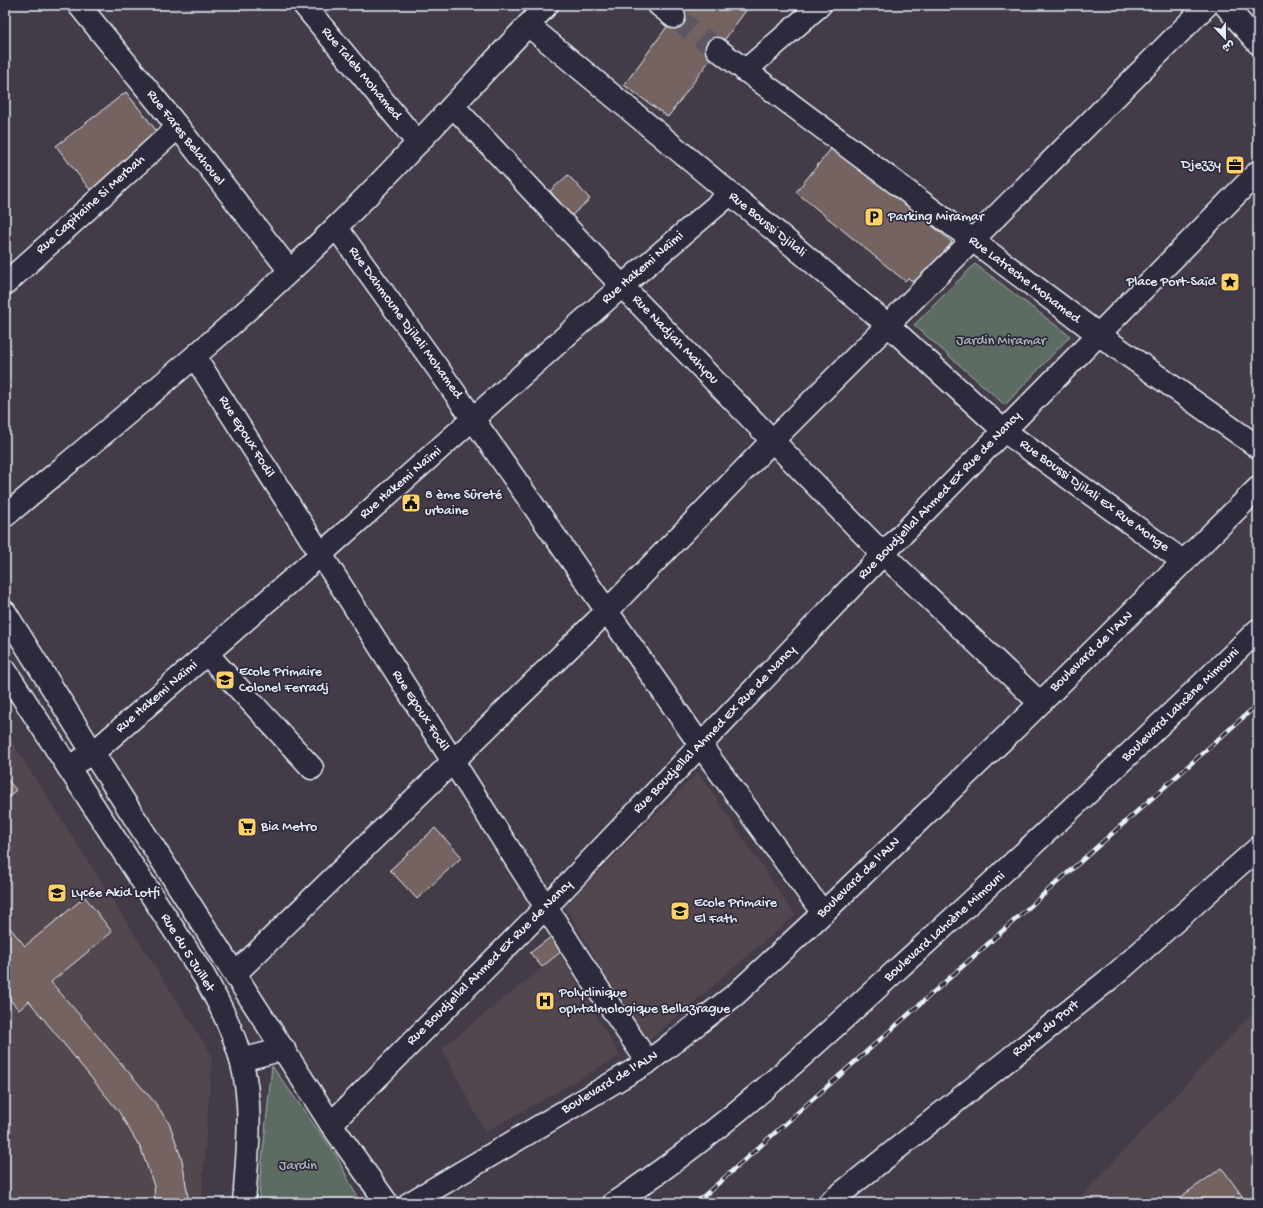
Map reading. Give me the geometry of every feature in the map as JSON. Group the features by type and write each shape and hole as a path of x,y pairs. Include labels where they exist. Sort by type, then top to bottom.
{"street":[{"name":"Rue Fares Belahouel","path":"79,5 178,127 290,271"},
{"name":"Rue Taleb Mohamed","path":"304,5 418,143"},
{"path":"5,516 195,357 290,271 336,227 418,143 547,5"},
{"path":"745,71 820,5"},
{"path":"235,974 607,611 772,441 1207,5"},
{"path":"1225,5 1258,43"},
{"name":"Rue Boussi Djilali","path":"528,25 888,325 1003,430"},
{"name":"Rue Latreche Mohamed","path":"717,50 1098,334 1258,447"},
{"name":"Rue Nadjah Mahyou","path":"453,106 622,286 883,554 1039,702"},
{"name":"Rue Capitaine Si Merbah","path":"5,284 178,127"},
{"name":"Rue Boudjellal Ahmed Ex Rue de Nancy","path":"331,1124 546,907 1003,430 1258,172"},
{"name":"Rue Hakemi Naïmi","path":"68,767 93,753 473,420 622,286 730,194"},
{"name":"Rue Dahmoune Djilali Mohamed","path":"336,227 701,746 823,913"},
{"name":"Rue Epoux Fodil","path":"195,357 452,761 648,1062"},
{"name":"Rue Boussi Djilali Ex Rue Monge","path":"1003,430 1184,562"},
{"name":"Boulevard de l'ALN","path":"410,1203 648,1062 736,994 823,913 1184,562 1258,488"},
{"path":"5,612 93,753 331,1124 386,1203"},
{"name":"Boulevard Lahcène Mimouni","path":"614,1203 696,1145 845,1018 1036,844 1258,630"},
{"path":"207,654 312,768"},
{"name":"Rue du 5 Juillet","path":"5,670 204,976 225,1014 241,1060 247,1089 249,1123 244,1203"},
{"name":"Route du Port","path":"829,1203 1118,972 1258,848"},
{"path":"241,1060 284,1049"}],"shaded area":[{"name":"Lycée Akid Lotfi","path":"5,731 212,1056 201,1203 5,1203"},
{"name":"Ecole Primaire El Fath","path":"698,772 795,915 645,1044 565,906"},
{"name":"Polyclinique ophtalmologique Bellazrague","path":"560,954 620,1056 485,1132 442,1048"},
{"path":"1258,1007 1258,1203 1075,1203"}],"green space":[{"name":"Jardin Miramar","path":"975,264 1070,336 1005,405 914,325"},
{"name":"Jardin","path":"272,1066 336,1155 360,1203 259,1203 260,1179"}],"building":[{"path":"683,5 750,5 668,117 624,85"},
{"path":"126,92 166,143 97,199 56,146"},
{"name":"Parking Miramar","path":"834,145 952,242 917,285 908,278 905,281 796,192"},
{"path":"568,175 590,199 571,216 550,191"},
{"path":"5,777 16,790 5,800"},
{"path":"435,828 462,857 417,899 390,870"},
{"path":"85,897 112,932 51,982 156,1104 170,1125 182,1160 189,1203 155,1203 154,1186 141,1149 119,1112 29,1001 19,1010 5,994 5,922 25,946"},
{"path":"552,936 563,950 542,967 530,953"},
{"path":"1222,1168 1247,1203 1182,1203 1179,1198"}],"tunnel":[{"path":"674,17 717,49"}],"railway":[{"path":"696,1203 1258,704"}],"place":[{"name":"Djezzy","path":"1235,165"},
{"name":"Parking Miramar","path":"874,217"},
{"name":"Place Port-Saïd","path":"1230,282"},
{"name":"8 ème Sûreté urbaine","path":"411,503"},
{"name":"Ecole Primaire Colonel Ferradj","path":"225,680"},
{"name":"Bia Metro","path":"247,827"},
{"name":"Lycée Akid Lotfi","path":"57,893"},
{"name":"Ecole Primaire El Fath","path":"680,911"},
{"name":"Polyclinique ophtalmologique Bellazrague","path":"545,1001"}]}
